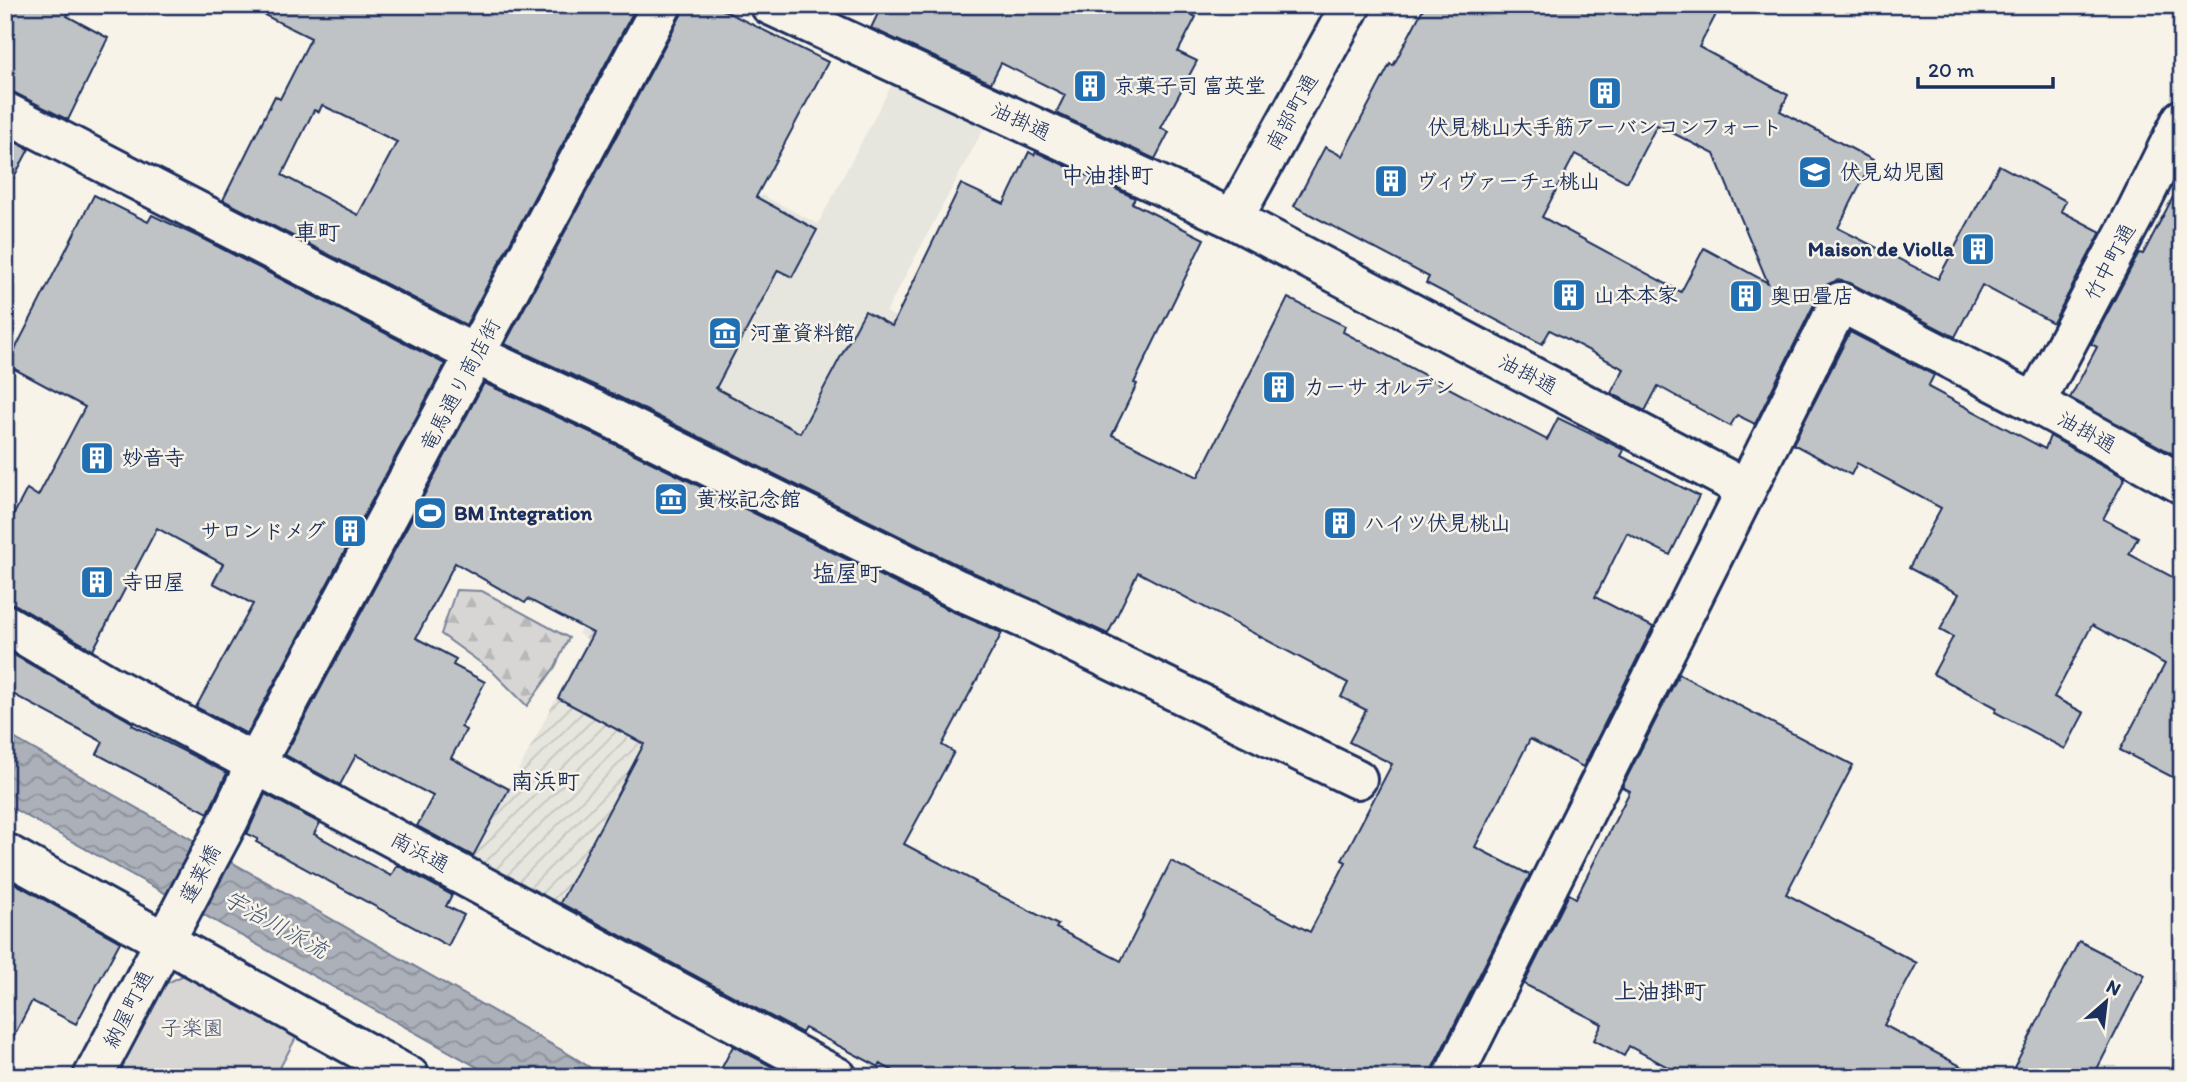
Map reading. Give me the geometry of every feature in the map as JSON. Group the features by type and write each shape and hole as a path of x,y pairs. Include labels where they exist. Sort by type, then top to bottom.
{"street":[{"name":"竜馬通り商店街","path":"256,763 662,5"},
{"name":"油掛通","path":"770,5 1233,219 1746,489 1840,302 2035,403 2182,484"},
{"name":"南部町通","path":"1233,219 1351,5"},
{"path":"5,112 476,355 597,411 957,589 1042,627 1357,779"},
{"name":"竹中町通","path":"2035,403 2182,119"},
{"path":"1453,1077 1746,489"},
{"name":"南浜通","path":"5,624 107,684 837,1077"},
{"name":"蓬莱橋","path":"167,934 229,820 256,763"},
{"path":"5,853 167,934 410,1077"},
{"name":"納屋町通","path":"93,1077 167,934"}],"shaded area":[{"path":"896,77 986,124 886,312 968,356 873,534 646,413 762,195 818,224"},
{"path":"662,455 871,565 777,744 817,765 702,985 470,863 587,639 578,634 603,588 595,583"}],"green space":[{"path":"456,590 482,591 569,638 555,667 527,706 492,671 441,634"},
{"name":"子楽園","path":"190,972 299,1032 275,1077 110,1077 159,987"}],"water":[{"name":"宇治川派流","path":"5,733 605,1077 495,1077 5,804"}],"building":[{"path":"5,5 72,5 67,16 108,38 68,120 5,90"},
{"path":"244,5 637,5 466,325 223,200 275,96 280,99 311,38","holes":["322,105 397,142 358,215 282,175 314,110 319,112"]},
{"path":"684,5 713,5 828,62 756,197 817,230 792,277 778,270 716,388 800,433 865,311 892,326 961,184 1004,204 1029,152 1034,155 1036,152 1135,198 1132,203 1204,239 1134,383 1137,384 1112,435 1198,477 1288,298 1345,326 1343,332 1547,440 1558,418 1624,450 1621,456 1699,496 1670,555 1627,533 1595,597 1653,627 1583,767 1530,739 1475,847 1530,875 1433,1067 1431,1077 905,1077 880,1064 879,1067 805,1028 802,1033 560,903 644,744 558,698 593,633 528,599 525,603 455,563 416,638 456,659 453,665 485,682 461,727 466,730 451,758 509,789 473,856 417,826 433,796 356,755 340,785 285,755 484,383 588,431 947,609 1002,633 942,745 954,752 904,844 1121,961 1171,861 1310,932 1346,862 1342,860 1392,764 1349,742 1366,710 1341,697 1348,683 1138,572 1108,634 966,569 607,391 505,344"},
{"path":"882,5 1174,5 1196,17 1178,52 1197,61 1161,128 1169,132 1155,159 1056,113 1065,95 1001,63 991,83 871,28"},
{"path":"1425,5 1721,5 1699,47 1788,95 1780,111 1873,160 1838,228 1938,279 1999,165 2066,201 2061,211 2101,232 2053,323 1982,285 1955,337 1850,283 1838,280 1828,284 1820,292 1755,424 1737,415 1730,426 1658,386 1645,411 1611,393 1624,369 1550,330 1542,344 1426,283 1429,277 1294,206 1325,147 1342,156 1390,64 1393,66","holes":["1657,125 1714,154 1768,283 1704,248 1681,292 1542,217 1575,154 1627,182"]},
{"path":"5,137 29,149 5,194"},
{"path":"2182,180 2182,459 2070,398 2097,347 2091,344 2139,253 2143,254"},
{"path":"94,195 148,222 152,215 203,239 445,364 247,734 196,707 253,604 213,583 223,564 157,528 93,650 16,605 5,602 5,531 27,489 38,496 85,407 7,365"},
{"path":"1850,332 1934,375 1928,387 2045,449 2050,436 2125,478 2103,519 2138,537 2129,554 2182,582 2182,782 2120,750 2165,664 2092,625 2054,697 2084,713 2065,749 1995,712 1997,708 1933,674 1953,637 1940,630 1959,594 1909,568 1941,508 1857,463 1851,475 1793,444"},
{"path":"5,650 133,723 132,725 227,773 208,813 97,754 103,742 5,690"},
{"path":"1679,674 1853,765 1786,894 1917,963 1884,1025 1981,1077 1686,1077 1629,1046 1624,1056 1594,1040 1602,1024 1524,984 1569,894 1576,898 1630,791 1622,787"},
{"path":"265,794 320,823 314,834 391,876 397,865 452,895 446,906 464,915 448,946 256,842 258,839 247,834"},
{"path":"5,878 120,942 76,1024 32,1001 5,1053"},
{"path":"2079,941 2145,975 2093,1077 2009,1077"},
{"path":"733,1046 782,1072 779,1077 717,1077"}],"place":[{"name":"京菓子司 富英堂","path":"1090,86"},
{"name":"伏見桃山大手筋アーバンコンフォート","path":"1605,93"},
{"name":"伏見幼児園","path":"1815,172"},
{"name":"ヴィヴァーチェ桃山","path":"1391,181"},
{"name":"Maison de Violla","path":"1978,249"},
{"name":"山本本家","path":"1569,295"},
{"name":"奥田畳店","path":"1746,296"},
{"name":"河童資料館","path":"725,333"},
{"name":"カーサ オルデン","path":"1279,387"},
{"name":"妙音寺","path":"97,458"},
{"name":"黄桜記念館","path":"671,499"},
{"name":"BM Integration","path":"430,513"},
{"name":"ハイツ伏見桃山","path":"1340,523"},
{"name":"サロンドメグ","path":"350,531"},
{"name":"寺田屋","path":"97,582"}],"district":[{"name":"中油掛町","path":"1107,175"},
{"name":"車町","path":"317,232"},
{"name":"塩屋町","path":"847,573"},
{"name":"南浜町","path":"545,781"},
{"name":"上油掛町","path":"1660,991"}]}
